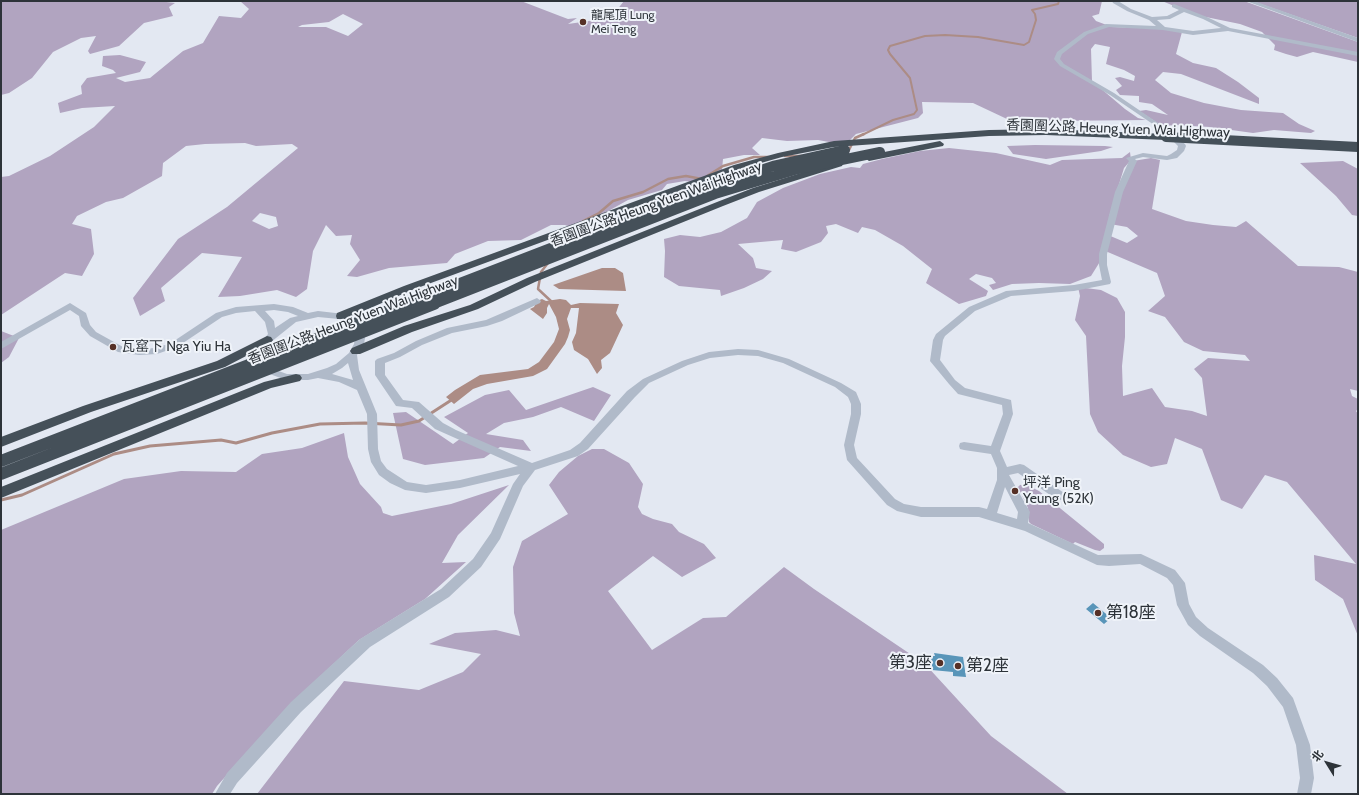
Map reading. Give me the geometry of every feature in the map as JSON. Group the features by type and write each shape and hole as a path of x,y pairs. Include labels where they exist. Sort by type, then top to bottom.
{"highway":[{"name":"香園圍公路 Heung Yuen Wai Highway","path":"1,474 715,194 798,169 877,148 946,136 1046,132 1358,153"},
{"name":"香園圍公路 Heung Yuen Wai Highway","path":"1,461 709,187 779,164 820,154 877,148 1038,139 1168,140 1358,147"},
{"path":"340,316 408,288 737,167 819,147 877,148"},
{"path":"354,353 408,329 474,307 531,280 720,204 877,148"},
{"path":"1,442 87,409 228,361 270,337"},
{"path":"1,493 268,385 296,378"}],"street":[{"path":"1115,1 1114,2 1134,13 1150,19 1163,28"},
{"path":"1249,1 1358,40"},
{"path":"1174,6 1228,29 1358,54"},
{"path":"1150,19 1168,18 1184,10"},
{"path":"995,451 1008,414 1007,402 962,391 952,382 935,361 938,340 941,334 972,309 1009,292 1074,288 1107,282 1103,265 1103,254 1119,192 1133,161 1130,158 1143,155 1167,158 1174,156 1180,151 1182,146 1166,130 1112,94 1062,66 1057,59 1059,54 1086,33 1108,25 1163,28 1193,33 1228,29"},
{"path":"531,467 452,433 439,426 415,405 400,402 380,375 380,361 397,355 419,342 450,330 487,323 499,319 536,301"},
{"path":"1,346 70,306 83,315 86,326 93,334 121,350 139,352 157,351 174,345 212,319 227,312 242,309 258,309 266,306 281,307 306,316"},
{"path":"258,309 269,320 270,337"},
{"path":"354,353 339,366 319,375 296,378 277,375 265,366 262,360 262,354 270,337 293,320 306,316 330,314 340,316 353,322 357,327 360,338 354,353 354,370 368,403 372,420 372,442 376,462 383,472 399,483 426,489 460,484 531,467 574,453 584,446 646,381 685,363 709,355 725,352 754,353 786,360 838,385 852,395 856,404 856,414 849,445 852,460 891,502 901,508 922,512 979,512 991,515 1022,525 1097,560 1141,559 1161,568 1174,577 1179,583 1183,605 1192,621 1204,632 1258,669 1278,689 1288,703 1303,746 1307,778 1304,794"},
{"path":"319,375 341,379 362,388"},
{"path":"964,446 995,451 998,455 1002,472 1002,480 991,515"},
{"path":"222,794 232,778 296,707 364,643 445,593 477,563 496,536 518,484 531,467"},
{"path":"1002,472 1020,468 1060,496"},
{"path":"1002,472 1024,512 1022,525"}],"shaded area":[{"path":"1,1 158,1 175,3 169,7 173,16 144,23 119,46 90,54 88,51 96,36 81,38 53,52 32,78 9,93 1,95"},
{"path":"240,1 521,1 568,19 577,18 568,24 596,20 616,11 624,1 1102,1 1099,14 1092,16 1096,21 1112,27 1170,29 1182,32 1176,54 1193,63 1216,68 1259,98 1259,104 1181,74 1163,72 1155,80 1171,93 1204,103 1241,110 1283,113 1299,124 1315,131 1311,133 1274,130 1253,133 1210,127 1176,125 1162,126 1139,111 1146,110 1168,115 1152,104 1139,102 1139,96 1120,95 1116,90 1122,86 1115,78 1120,77 1134,81 1135,76 1124,70 1106,64 1110,47 1095,44 1091,49 1092,81 1125,109 1138,118 1146,120 1052,121 1029,118 1007,119 973,103 922,102 923,113 918,118 856,134 843,147 840,144 818,140 787,141 762,138 752,148 760,155 744,155 723,159 722,170 698,183 685,181 667,184 662,190 628,200 576,229 565,225 551,225 521,240 488,241 455,254 447,263 389,268 357,277 347,276 360,260 350,244 352,235 336,236 326,225 313,251 307,289 296,297 277,290 240,296 218,297 242,257 202,253 161,288 165,301 140,316 133,298 178,239 227,207 298,148 292,144 256,146 245,143 186,146 163,163 162,176 123,198 106,202 77,216 72,224 91,229 94,254 82,276 65,273 1,315 1,177 9,176 50,156 94,127 115,106 82,108 60,113 58,103 82,94 81,86 87,78 116,73 113,70 102,66 103,56 120,55 146,62 140,72 116,78 125,82 150,78 183,51 203,43 219,16 241,18 249,9","holes":["343,14 363,24 348,36 326,27 298,27 302,25 329,22","260,213 276,217 278,226 269,229 252,221"]},
{"path":"1162,1 1244,1 1358,42 1358,62 1313,52 1297,57 1286,54 1274,50 1275,45 1262,32 1240,24 1196,15"},
{"path":"1252,1 1358,1 1358,38"},
{"path":"1035,145 1113,147 1101,151 1046,159 1013,154 1007,146"},
{"path":"949,148 996,153 1050,165 1062,160 1122,158 1130,152 1131,160 1124,168 1109,217 1133,161 1151,158 1160,160 1152,209 1186,221 1213,225 1236,227 1246,221 1298,266 1339,267 1358,272 1358,391 1350,389 1352,396 1358,399 1358,409 1356,411 1358,414 1358,636 1343,599 1315,580 1314,555 1356,564 1287,482 1265,475 1242,509 1221,500 1202,449 1175,438 1167,464 1151,467 1123,455 1098,432 1090,414 1086,336 1075,320 1080,296 1078,287 1101,290 1117,298 1125,312 1125,337 1122,366 1123,396 1152,388 1165,407 1192,411 1207,416 1202,378 1194,369 1208,358 1250,361 1245,355 1203,351 1184,342 1165,317 1148,311 1165,296 1157,273 1103,250 1101,260 1091,276 1070,284 1012,284 993,290 989,285 996,283 992,278 976,274 969,279 988,291 986,296 959,304 926,283 932,269 903,246 875,230 862,227 858,233 836,224 826,226 828,233 821,242 796,252 781,249 783,240 738,244 753,258 756,268 772,271 763,279 744,288 721,296 720,290 679,286 664,277 664,239 680,235 700,237 721,232 747,218 757,202 783,188 820,174 851,167 860,168 863,164 920,151","holes":["1110,224 1127,227 1138,236 1127,243 1108,235"]},
{"path":"1343,161 1358,169 1358,216 1352,215 1336,196 1300,163"},
{"path":"602,268 615,268 623,273 626,291 559,289 553,285"},
{"path":"542,299 546,301 560,299 566,300 571,305 580,303 619,304 616,313 623,325 610,353 601,360 602,368 597,374 588,359 574,350 572,342 576,333 579,308 571,308 567,319 570,330 568,337 565,344 547,369 533,376 487,384 473,389 454,404 446,397 480,375 528,369 539,362 554,342 559,329 556,317 549,304 547,313 543,319 530,309 534,307 537,301"},
{"path":"1,331 19,338 9,357 1,363"},
{"path":"593,387 611,395 594,421 561,407 533,417 504,423 486,434 523,440 531,451 500,447 484,458 425,465 403,459 393,413 406,412 453,444 468,433 444,417 485,395 509,390 526,410"},
{"path":"344,433 348,457 360,484 381,507 383,513 392,516 451,504 509,485 458,535 442,563 466,562 425,599 359,640 288,707 217,786 212,794 1,794 1,530 124,479 181,471 236,472 262,454 302,448"},
{"path":"592,449 604,449 629,463 643,484 638,507 642,514 653,519 672,524 679,532 704,544 716,558 682,577 653,556 608,591 652,650 703,618 726,617 784,567 925,664 991,736 1068,794 257,794 344,681 419,690 463,672 481,654 429,644 455,633 496,630 520,636 514,613 513,567 522,541 568,514 549,485 559,472 578,456"},
{"path":"1025,484 1039,491 1104,544 1104,548 1100,551 1075,542 1073,544 1031,524 1029,522 1028,508 1018,487"}],"building":[{"name":"第18座","path":"1093,603 1111,618 1104,624 1086,609"},
{"path":"934,653 963,657 966,677 953,676 953,672 932,670 931,656 935,656"}],"waterway":[{"path":"862,135 893,120 914,114 917,110 910,78 890,54 888,50 890,46 925,36 945,35 978,37 1024,45 1029,42 1036,20 1035,14 1032,10 1058,4 1059,1"},
{"path":"848,152 855,138 864,134"},
{"path":"785,156 803,156"},
{"path":"707,176 723,166 754,157 768,157"},
{"path":"583,221 599,213 613,201 643,192 668,179 686,176 702,179"},
{"path":"565,239 575,228"},
{"path":"548,263 541,272 538,289 552,302"},
{"path":"1,500 22,495 114,454 150,446 221,440 236,443 272,433 320,424 365,423 401,425 419,421 453,399"}],"place":[{"name":"龍尾頂 Lung Mei Teng","path":"583,22"},
{"name":"瓦窰下 Nga Yiu Ha","path":"113,347"},
{"name":"坪洋 Ping Yeung (52K)","path":"1015,491"},
{"name":"第18座","path":"1098,613"},
{"name":"第3座","path":"940,663"},
{"name":"第2座","path":"958,666"}]}
